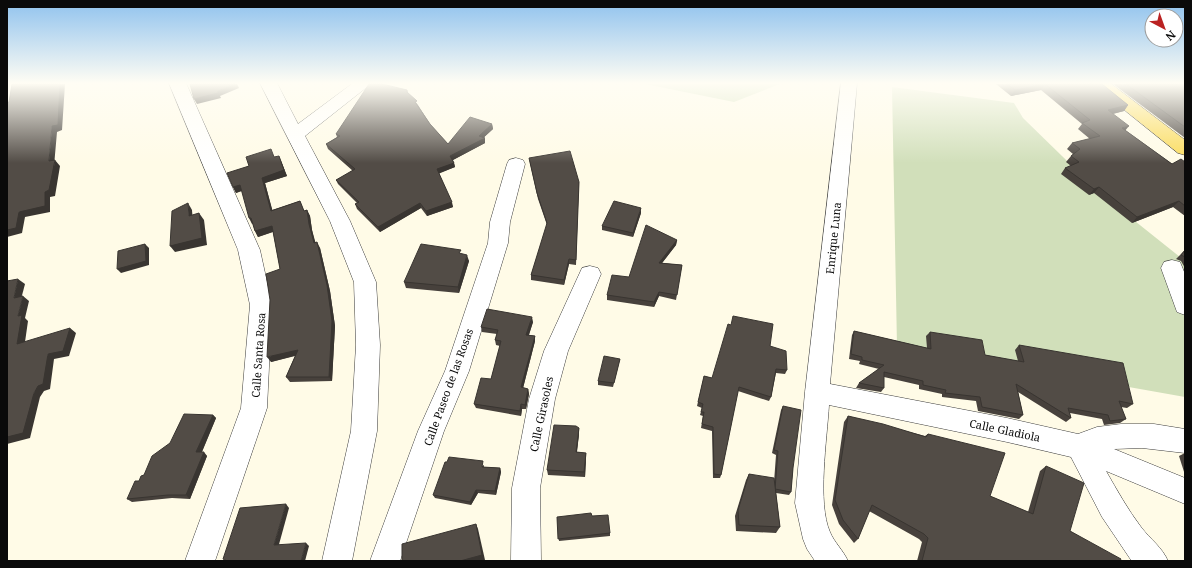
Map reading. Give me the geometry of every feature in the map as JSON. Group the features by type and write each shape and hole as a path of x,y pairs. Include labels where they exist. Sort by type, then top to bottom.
{"main road":[{"path":"1133,110 1185,149"}],"street":[{"name":"Calle Santa Rosa","path":"188,110 250,250 261,305 254,408 200,561"},
{"path":"282,110 340,221 365,282 368,344 364,431 337,561"},
{"path":"295,135 329,110"},
{"name":"Enrique Luna","path":"833,561 817,539 809,503 817,392 846,110"},
{"name":"Calle Paseo de las Rosas","path":"385,561 431,431 456,371 498,243 500,222 516,164"},
{"path":"1172,268 1185,306"},
{"name":"Calle Girasoles","path":"526,561 526,488 542,399 556,351 590,274"},
{"name":"Calle Gladiola","path":"817,392 1007,430 1079,447 1185,491"},
{"path":"1153,561 1146,555 1114,512 1079,447 1099,439 1121,436 1183,434"}],"green space":[{"path":"892,110 1018,110 1023,118 1101,194 1185,261 1185,397 897,346"}],"building":[{"path":"7,110 59,110 58,125 52,126 49,161 55,160 49,190 45,192 45,206 19,212 16,228 7,230"},
{"path":"352,110 420,110 430,124 448,144 470,117 492,124 479,136 485,138 450,156 454,163 437,169 452,202 426,211 420,203 378,227 355,204 359,202 336,180 355,169 326,144 340,136 336,134"},
{"path":"1077,110 1110,110 1108,110 1129,126 1122,128 1172,164 1181,159 1185,162 1185,206 1179,201 1137,217 1099,187 1094,189 1065,168 1079,162 1071,156 1080,149 1072,143 1100,136 1082,123 1090,120"},
{"path":"1161,110 1185,110 1185,127"},
{"path":"271,149 274,157 279,156 284,170 262,178 271,211 300,201 304,211 307,210 314,243 317,242 327,285 332,321 329,377 286,377 298,350 267,357 270,300 266,274 280,269 272,226 255,231 251,218 249,218 240,185 233,187 227,173 249,166 246,157"},
{"path":"570,151 579,182 576,260 569,259 564,280 531,275 547,223 537,193 529,158"},
{"path":"614,201 641,208 633,233 602,226"},
{"path":"188,203 189,216 199,213 202,238 170,246 172,211"},
{"path":"646,225 677,240 659,263 682,265 677,295 659,292 654,302 607,295 612,275 629,277"},
{"path":"145,244 146,261 117,269 118,251"},
{"path":"421,244 461,250 459,253 467,255 458,287 404,282"},
{"path":"1185,250 1185,257 1181,255"},
{"path":"18,279 14,298 23,296 18,316 22,315 17,344 70,328 63,351 48,354 43,384 38,386 34,393 23,433 7,437 7,281"},
{"path":"487,309 532,317 526,335 535,336 521,387 528,389 525,405 521,404 520,411 474,404 481,378 491,379 501,341 495,340 498,330 481,327"},
{"path":"733,316 773,324 770,346 786,351 787,370 776,369 771,397 739,387 721,475 714,474 713,427 702,424 704,412 701,412 703,404 698,402 704,376 712,378 728,324 731,325"},
{"path":"854,331 931,349 930,332 982,340 985,355 1024,362 1019,345 1123,363 1133,404 1119,401 1126,419 1110,421 1108,415 1068,408 1071,418 1016,384 1023,415 982,407 980,397 945,393 946,390 923,385 923,381 884,372 884,388 859,383 884,365 862,360 862,357 851,354"},
{"path":"604,356 620,359 614,383 598,381"},
{"path":"783,406 801,410 791,492 775,489 778,451 774,450"},
{"path":"184,414 213,415 196,452 204,452 186,495 168,495 127,499 135,481 139,481 141,476 144,475 152,456 170,443"},
{"path":"848,416 883,424 926,437 928,434 1005,453 990,496 1033,514 1046,466 1084,483 1070,531 1121,559 1120,561 922,561 928,538 924,534 872,505 858,539 843,520 835,500"},
{"path":"554,425 576,426 579,428 576,452 586,453 584,472 547,470"},
{"path":"449,457 483,461 482,467 500,468 495,491 476,490 470,502 433,495 445,462 447,462"},
{"path":"749,474 774,478 780,527 739,525 738,510"},
{"path":"286,504 274,545 306,543 301,561 227,561 223,559 240,508"},
{"path":"591,513 592,516 608,515 610,533 558,539 557,517"},
{"path":"476,524 482,555 460,561 402,561 402,544"}]}
